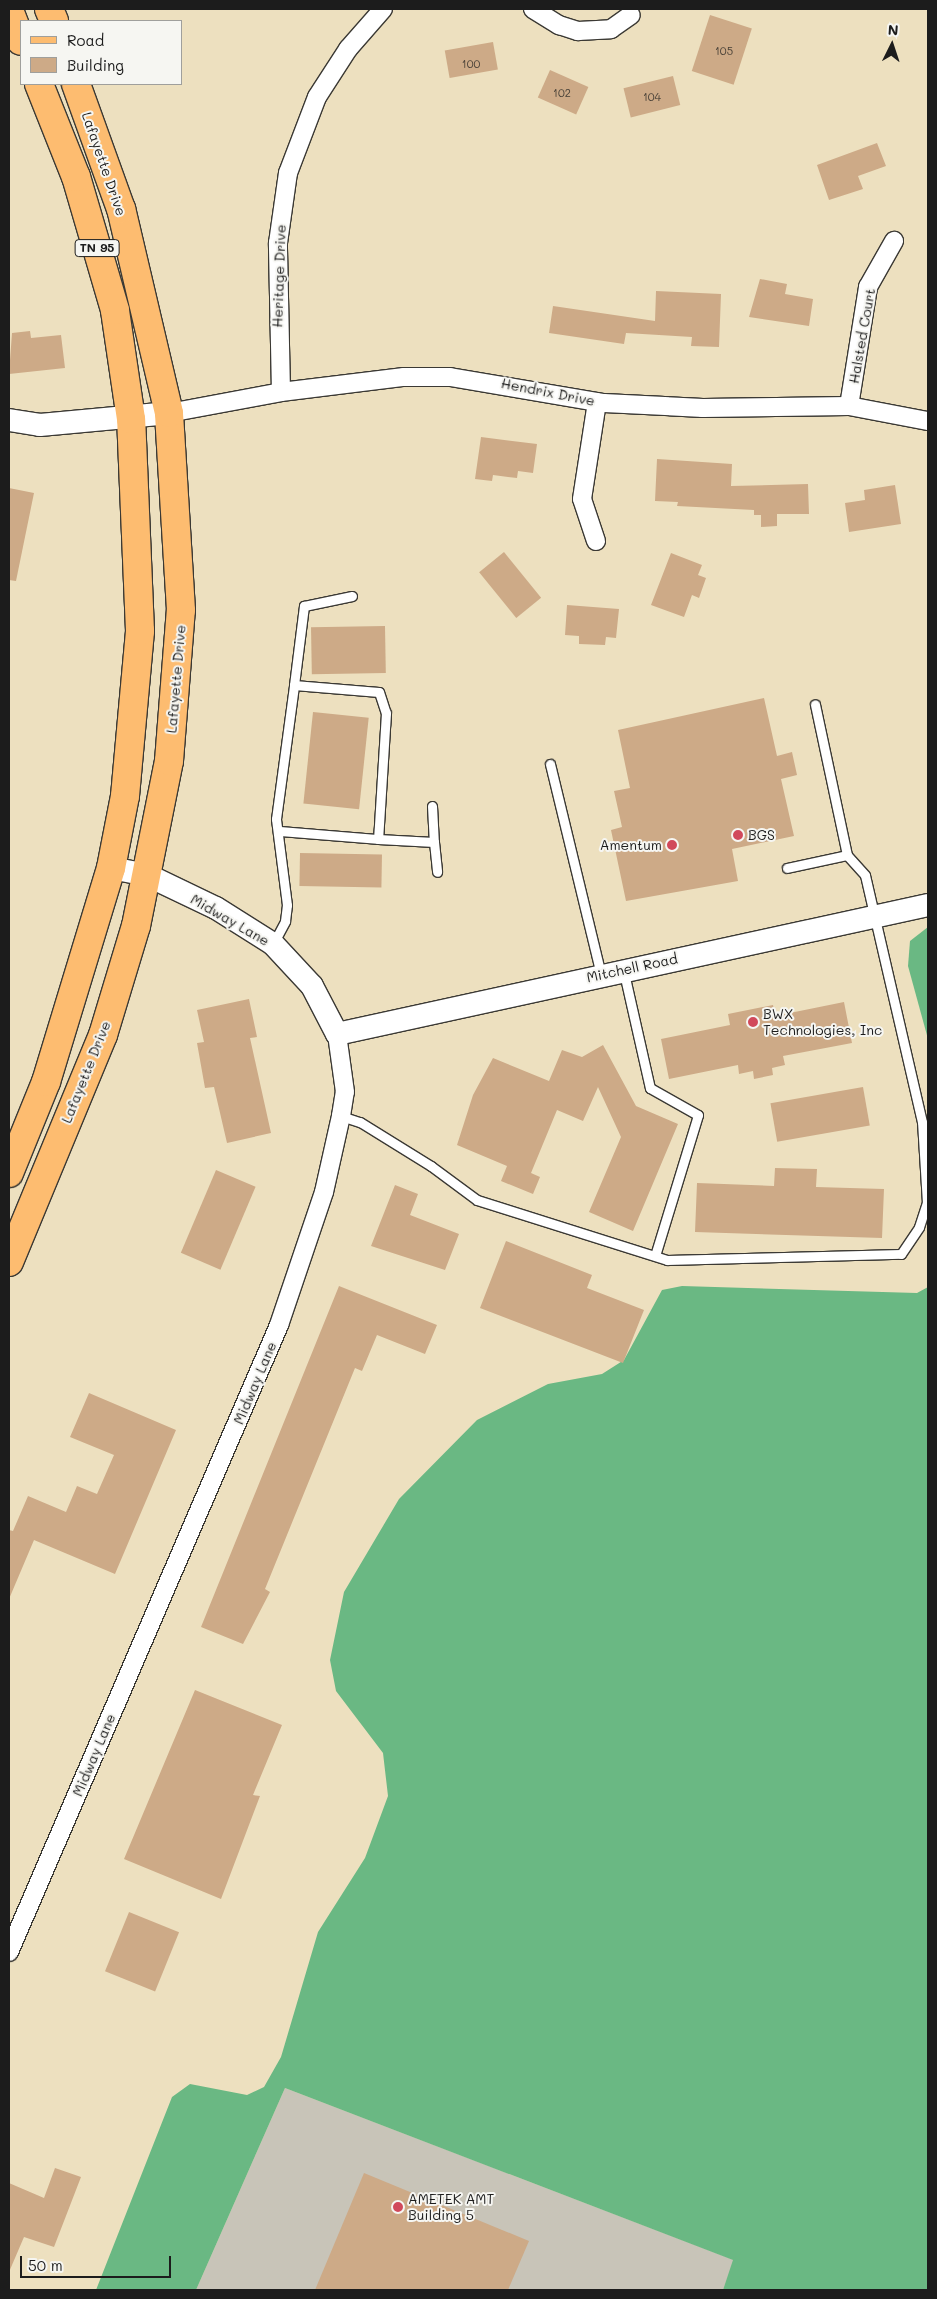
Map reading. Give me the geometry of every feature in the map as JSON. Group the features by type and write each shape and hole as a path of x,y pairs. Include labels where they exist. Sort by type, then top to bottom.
{"main road":[{"path":"9,10 20,38"},
{"name":"TN 95","path":"38,85 76,177 116,310 131,419"},
{"name":"Lafayette Drive","path":"9,1262 103,1035 147,875 169,761 182,610 169,412 121,208 76,85"},
{"path":"9,1173 46,1082 111,868 125,796 140,631 131,419"}],"street":[{"name":"Heritage Drive","path":"281,392 278,243 288,173 316,97 348,49 383,9"},
{"path":"533,9 559,26 578,31 611,29 631,15"},
{"name":"Halsted Court","path":"849,406 868,287 894,241"},
{"name":"Hendrix Drive","path":"169,412 281,392 404,377 450,377 597,402 703,408 849,406 928,421"},
{"path":"596,541 582,499 597,402"},
{"path":"9,420 40,425 131,419 169,412"},
{"name":"Midway Lane","path":"9,1952 280,1325 324,1192 345,1092 337,1034 312,986 273,944 216,908 147,875 111,868"},
{"name":"Mitchell Road","path":"337,1034 600,975 928,905"}],"lane":[{"path":"273,944 285,921 287,905 280,831 276,819 304,606 352,596"},
{"path":"294,685 379,692 386,713 378,840"},
{"path":"341,1116 360,1122 423,1161 477,1200 667,1260 900,1254 919,1227 927,1203 922,1122 873,917 865,875 847,855 815,704"},
{"path":"550,764 600,975"},
{"path":"432,806 437,872"},
{"path":"280,831 378,840 434,842"},
{"path":"787,868 847,855"},
{"path":"623,970 650,1088 698,1114 655,1256"}],"shaded area":[{"path":"285,2088 734,2260 723,2290 196,2290"}],"green space":[{"path":"928,927 928,1039 908,966 910,941"},
{"path":"682,1286 917,1293 928,1287 928,2290 723,2290 733,2260 285,2088 196,2290 96,2290 172,2097 190,2084 247,2095 264,2087 281,2057 318,1932 365,1858 388,1796 383,1753 336,1691 330,1660 344,1592 399,1499 477,1420 548,1384 602,1374 624,1360 662,1290"}],"building":[{"path":"710,15 752,29 734,85 692,71"},
{"path":"493,42 498,70 450,78 445,51"},
{"path":"550,70 588,87 576,114 538,97"},
{"path":"673,76 680,105 631,117 624,88"},
{"path":"877,143 886,166 858,176 863,189 829,200 817,165"},
{"path":"760,279 787,284 785,294 813,299 809,326 749,317"},
{"path":"656,291 721,294 719,347 691,346 692,337 626,333 624,344 549,333 553,306 655,321"},
{"path":"30,331 31,338 61,335 65,368 9,374 12,333"},
{"path":"481,437 537,444 533,473 518,471 517,478 493,475 492,481 475,479"},
{"path":"657,459 732,464 731,486 808,484 809,514 777,514 777,526 761,527 761,515 754,515 754,510 677,506 678,502 655,501"},
{"path":"895,485 901,524 849,532 845,503 865,500 864,490"},
{"path":"9,488 34,493 16,581 9,580"},
{"path":"504,552 541,598 516,618 479,572"},
{"path":"671,553 702,565 698,575 706,578 699,598 692,595 684,617 651,605"},
{"path":"567,605 619,609 616,638 606,637 605,645 579,644 579,636 565,635"},
{"path":"385,626 386,673 312,674 311,627"},
{"path":"764,698 777,756 792,752 797,775 781,779 794,836 732,849 738,881 626,901 611,830 622,827 614,791 630,788 618,730"},
{"path":"313,712 369,718 359,809 303,803"},
{"path":"300,853 382,854 381,887 299,886"},
{"path":"249,999 257,1037 250,1038 271,1133 227,1143 214,1087 205,1088 197,1043 204,1042 197,1010"},
{"path":"844,1002 852,1043 783,1056 785,1065 772,1068 773,1075 754,1079 753,1071 739,1074 738,1065 669,1079 661,1039 730,1025 728,1014 773,1005 775,1016"},
{"path":"603,1045 636,1106 678,1124 633,1231 589,1212 621,1137 598,1087 583,1121 557,1110 531,1173 540,1177 533,1194 501,1181 507,1166 457,1145 473,1095 493,1058 549,1081 562,1050 582,1057"},
{"path":"863,1087 870,1125 777,1142 770,1103"},
{"path":"775,1168 817,1169 816,1187 884,1189 882,1238 695,1232 697,1183 774,1186"},
{"path":"216,1170 256,1187 220,1270 181,1253"},
{"path":"395,1185 418,1194 410,1215 459,1234 445,1270 371,1246"},
{"path":"506,1241 592,1275 587,1288 644,1310 623,1363 480,1308"},
{"path":"339,1286 437,1325 425,1354 377,1335 362,1371 355,1368 265,1589 270,1592 243,1644 201,1627"},
{"path":"89,1393 176,1430 115,1574 34,1540 9,1599 9,1530 13,1531 28,1496 66,1512 77,1486 97,1494 114,1455 70,1437"},
{"path":"195,1690 282,1725 253,1795 260,1796 221,1899 124,1859"},
{"path":"129,1912 179,1932 155,1992 105,1971"},
{"path":"55,2168 81,2177 54,2247 24,2237 9,2272 9,2183 44,2198"},
{"name":"AMETEK AMT Building 5","path":"364,2173 529,2241 508,2290 315,2290"}],"place":[{"name":"BGS","path":"738,835"},
{"name":"Amentum","path":"672,845"},
{"name":"BWX Technologies, Inc","path":"753,1022"},
{"name":"AMETEK AMT Building 5","path":"398,2207"}]}
